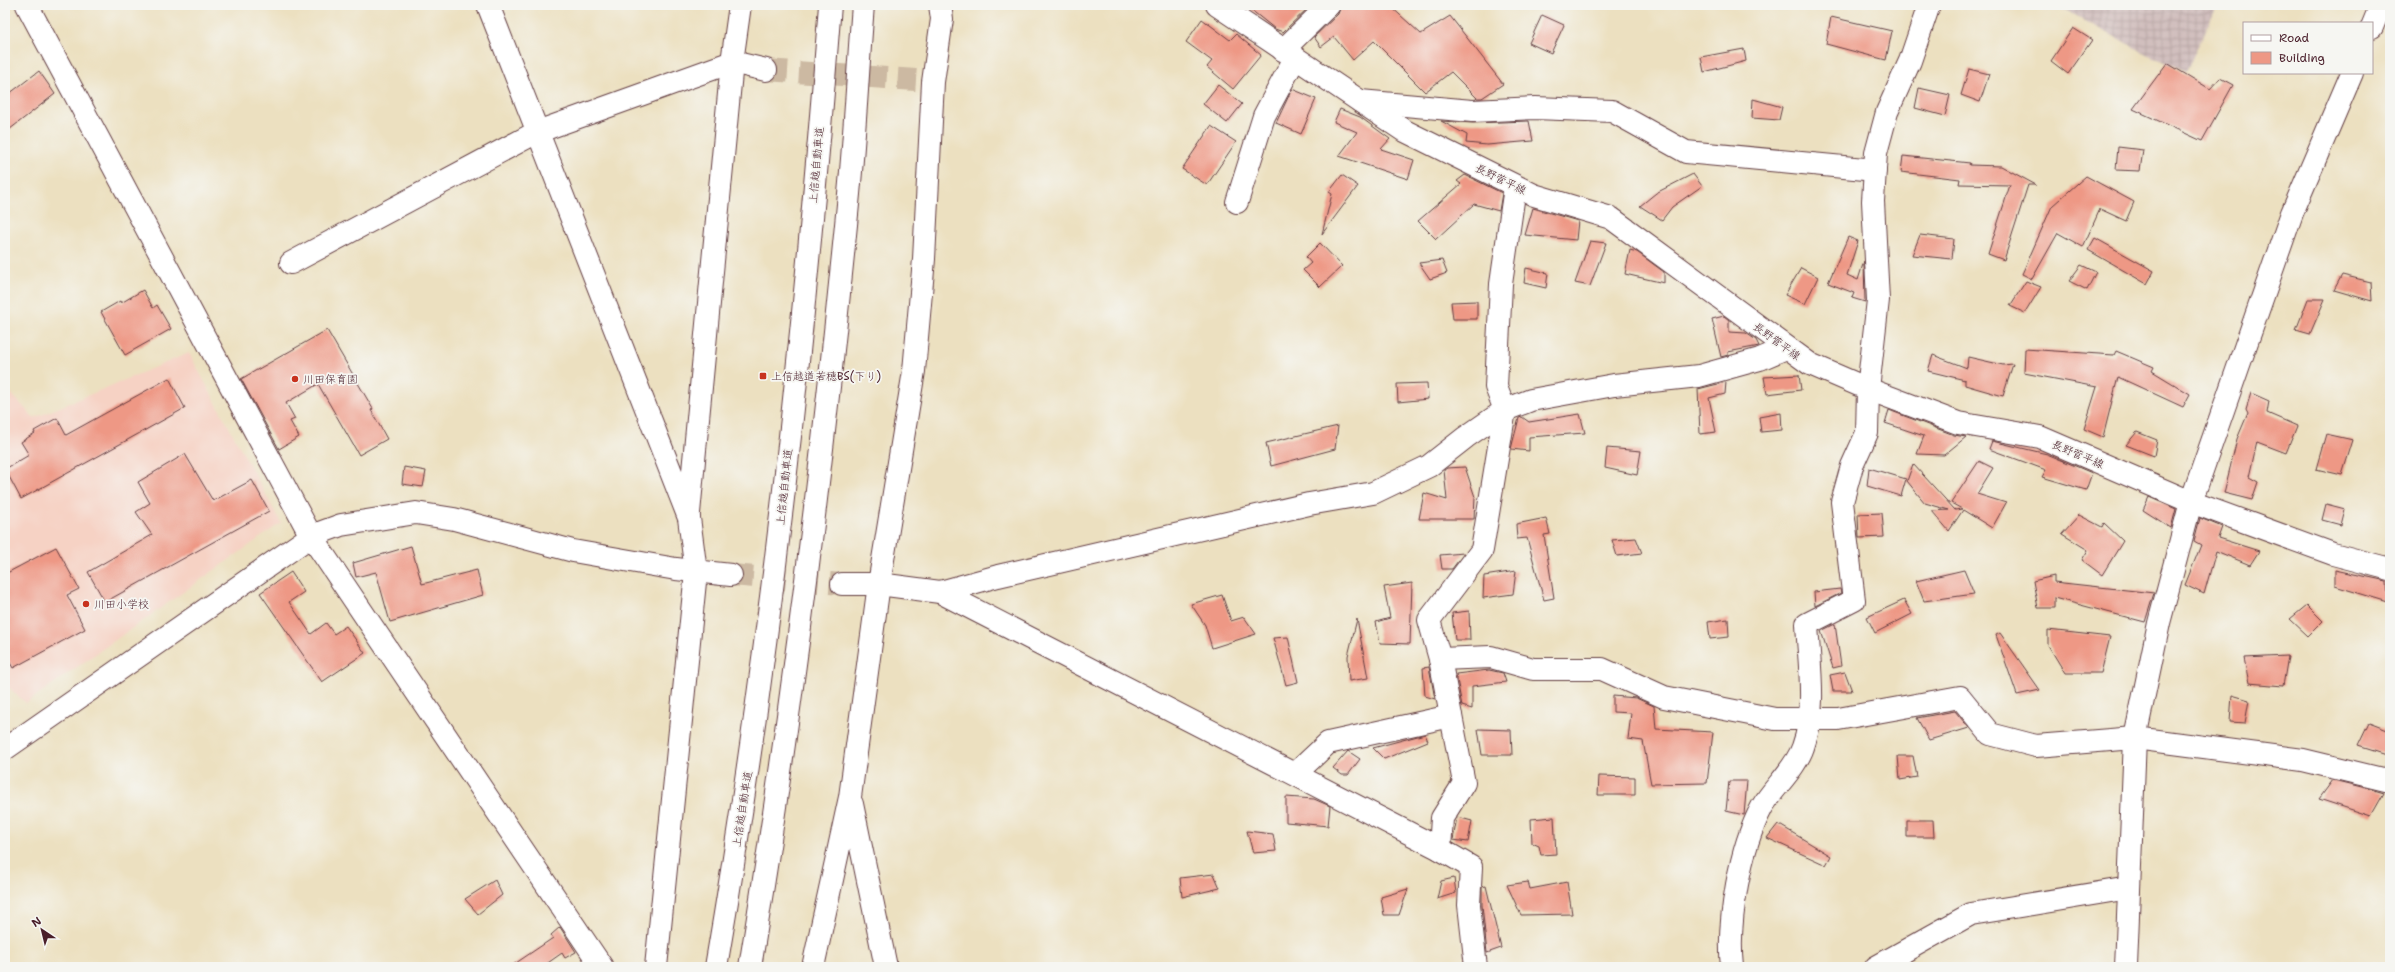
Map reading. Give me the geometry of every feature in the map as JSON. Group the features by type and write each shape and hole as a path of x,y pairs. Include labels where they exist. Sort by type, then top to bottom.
{"main road":[{"path":"27,5 311,536 602,967"},
{"path":"488,5 688,518 696,572 656,967"},
{"path":"688,518 732,62 740,5"},
{"name":"上信越自動車道","path":"716,967 750,761 770,616 801,328 830,5"},
{"path":"750,967 782,768 820,470 849,192 862,5"},
{"path":"813,967 850,797 879,584 914,371 924,259 924,81 942,19 940,5"},
{"name":"長野菅平線","path":"1217,5 1403,130 1534,195 1612,218 1786,348 1810,364 1868,389 1958,423 2040,438 2191,502 2333,554 2390,569"},
{"path":"1237,202 1264,116 1289,54 1329,5"},
{"path":"1732,967 1729,944 1741,862 1762,808 1803,749 1811,720 1807,624 1854,600 1842,502 1852,466 1866,433 1868,389 1878,300 1873,201 1876,153 1887,112 1910,61 1929,5"},
{"path":"2373,25 2381,5"},
{"path":"291,263 537,132 732,62 766,70"},
{"path":"2126,967 2135,738 2159,623 2191,502 2292,213 2352,74"},
{"path":"1360,101 1472,111 1535,108 1612,111 1686,152 1875,170"},
{"path":"1440,849 1442,818 1464,783 1440,659 1429,620 1482,550 1505,410 1496,387 1501,284 1516,187"},
{"path":"940,592 998,576 1309,504 1373,493 1429,466 1466,436 1505,410 1538,398 1614,385 1699,376 1760,359 1786,348"},
{"path":"5,749 311,536 341,525 416,513 454,518 573,551 696,572 731,575"},
{"path":"842,584 879,584 940,592 1440,849 1471,867 1469,905 1476,967"},
{"path":"1440,659 1491,657 1533,668 1602,669 1664,697 1775,719 1838,719 1960,697 1990,734 2036,746 2135,738 2303,760 2390,781"},
{"path":"1295,774 1328,743 1451,716"},
{"path":"850,797 886,967"},
{"path":"1876,967 1971,914 2129,888"}],"shaded area":[{"path":"2055,5 2218,5 2186,71 2151,56"},
{"name":"川田小学校","path":"189,353 281,523 26,703 5,684 5,387 34,418"}],"building":[{"path":"1245,5 1311,5 1283,32 1275,29"},
{"path":"1341,5 1389,5 1421,34 1450,16 1503,84 1482,98 1477,98 1451,72 1425,92 1374,41 1353,60 1334,37 1321,47 1314,37 1338,14"},
{"path":"1542,15 1564,25 1551,53 1529,43"},
{"path":"1831,17 1892,31 1886,60 1826,44"},
{"path":"1202,19 1230,40 1236,34 1261,55 1233,89 1207,67 1212,61 1186,42"},
{"path":"2073,28 2092,40 2068,74 2051,61"},
{"path":"1744,49 1746,61 1704,72 1701,57"},
{"path":"2167,63 2210,89 2220,78 2233,85 2202,141 2133,109"},
{"path":"1969,69 1989,74 1980,102 1961,95"},
{"path":"39,71 55,94 5,133 5,97"},
{"path":"1218,85 1242,104 1227,123 1203,104"},
{"path":"1919,88 1950,95 1945,116 1915,108"},
{"path":"1292,89 1316,99 1301,134 1276,123"},
{"path":"1753,99 1782,107 1779,120 1752,118"},
{"path":"1340,109 1360,117 1390,139 1381,149 1414,160 1408,179 1339,156 1357,132 1334,122"},
{"path":"1441,121 1473,123 1529,121 1533,141 1487,145 1466,143 1467,135"},
{"path":"1211,126 1236,142 1207,185 1182,169"},
{"path":"2118,147 2143,150 2140,171 2116,170"},
{"path":"1903,156 1970,163 1969,165 2001,166 2036,185 2028,185 2004,260 1988,254 2010,185 1959,184 1960,179 1901,172"},
{"path":"1693,174 1702,186 1672,207 1662,220 1640,206 1656,193"},
{"path":"1342,175 1358,186 1322,234 1332,194 1329,192"},
{"path":"1465,175 1502,193 1499,211 1474,204 1436,239 1418,221 1461,184 1457,181"},
{"path":"2086,176 2134,202 2126,221 2100,209 2083,247 2058,233 2032,279 2022,274 2052,206"},
{"path":"1533,208 1578,221 1576,240 1525,235"},
{"path":"1920,235 1954,239 1952,259 1912,255"},
{"path":"1848,237 1858,241 1847,275 1858,280 1864,261 1865,302 1852,298 1854,293 1828,283"},
{"path":"2095,238 2154,271 2147,284 2088,250"},
{"path":"1590,241 1606,243 1590,286 1575,283"},
{"path":"1320,243 1342,266 1320,287 1303,270 1311,263 1306,257"},
{"path":"1630,250 1637,252 1664,272 1664,283 1625,274"},
{"path":"1442,260 1447,273 1430,279 1419,263"},
{"path":"2081,265 2096,272 2087,290 2069,281"},
{"path":"1526,268 1548,273 1546,288 1524,283"},
{"path":"1801,268 1818,277 1805,304 1785,295"},
{"path":"2342,275 2371,282 2372,301 2334,290"},
{"path":"2026,281 2041,287 2025,313 2010,306"},
{"path":"143,290 153,308 157,305 171,329 125,355 101,312 120,301 121,303"},
{"path":"2308,299 2325,299 2310,334 2296,330"},
{"path":"1477,301 1477,319 1453,319 1451,302"},
{"path":"1724,316 1729,320 1729,332 1746,333 1756,340 1759,346 1728,352 1728,355 1721,357 1712,319"},
{"path":"327,330 373,409 371,410 387,439 359,455 318,384 286,403 295,419 290,421 299,437 279,449 241,379"},
{"path":"2025,349 2114,355 2116,351 2154,367 2152,371 2190,394 2183,407 2118,377 2103,437 2084,429 2097,387 2024,373"},
{"path":"1933,355 1967,368 1968,357 2003,365 2013,364 2003,396 1965,385 1965,380 1928,371"},
{"path":"1799,375 1801,390 1767,394 1764,377"},
{"path":"169,378 185,408 21,499 5,469 29,455 21,442 35,433 34,431 57,418 66,435"},
{"path":"1726,382 1725,394 1709,398 1716,432 1700,434 1698,389"},
{"path":"1427,383 1428,399 1398,402 1397,384"},
{"path":"2251,393 2269,401 2267,413 2297,426 2286,453 2257,442 2249,477 2258,482 2252,500 2224,493 2237,439 2248,413 2246,409"},
{"path":"1889,410 1954,435 1966,437 1944,455 1917,454 1924,436 1885,423"},
{"path":"1781,413 1782,430 1761,432 1759,417"},
{"path":"1580,414 1585,433 1529,437 1529,451 1511,449 1519,418 1522,417 1529,422"},
{"path":"1338,426 1335,449 1271,466 1266,443"},
{"path":"2137,432 2157,440 2154,456 2126,445"},
{"path":"2326,434 2353,440 2342,475 2316,469"},
{"path":"1992,441 2047,454 2092,473 2086,490 2042,477 2046,470 1989,449"},
{"path":"1607,448 1641,451 1637,475 1605,468"},
{"path":"185,454 213,501 252,480 269,511 105,602 88,572 152,535 136,512 150,503 138,482"},
{"path":"1979,461 1993,468 1977,494 2006,503 1992,528 1963,510 1949,531 1932,511 1949,510 1925,503 1907,481 1913,464 1955,510 1962,509 1951,503"},
{"path":"404,467 426,471 423,487 402,484"},
{"path":"1465,467 1475,497 1474,519 1419,519 1424,493 1447,500 1444,470 1447,468"},
{"path":"1869,468 1906,479 1901,496 1867,486"},
{"path":"2149,497 2176,509 2171,528 2143,510"},
{"path":"2326,504 2345,509 2341,525 2322,520"},
{"path":"1882,513 1884,537 1859,538 1858,514"},
{"path":"2079,515 2102,527 2104,523 2123,541 2102,575 2082,560 2088,550 2062,534"},
{"path":"1546,518 1550,534 1544,535 1554,598 1544,600 1527,538 1517,539 1516,524"},
{"path":"2200,518 2222,527 2218,538 2259,551 2250,565 2216,551 2204,594 2185,585 2201,545 2194,541"},
{"path":"1636,538 1642,553 1617,556 1612,540"},
{"path":"411,546 422,584 477,570 483,595 390,622 376,572 356,577 353,563"},
{"path":"56,547 79,589 67,595 85,629 13,668 5,654 5,574"},
{"path":"1464,553 1452,569 1442,569 1440,555"},
{"path":"1964,570 1974,594 1924,601 1916,581"},
{"path":"2335,570 2387,581 2388,602 2335,586"},
{"path":"1516,571 1513,594 1483,598 1484,576"},
{"path":"291,572 304,592 289,602 311,634 326,623 334,634 346,626 365,653 322,682 260,593"},
{"path":"2054,576 2054,582 2154,593 2145,622 2054,598 2054,608 2038,608 2033,581"},
{"path":"1412,583 1410,644 1380,643 1376,622 1390,618 1384,587"},
{"path":"1840,589 1841,593 1815,606 1814,592"},
{"path":"1222,595 1231,621 1244,617 1256,634 1212,648 1205,625 1191,604"},
{"path":"1904,600 1912,614 1875,633 1867,617"},
{"path":"2307,605 2323,621 2308,636 2290,619"},
{"path":"1469,611 1470,640 1455,640 1452,613"},
{"path":"1357,619 1368,678 1349,681 1348,656"},
{"path":"1728,619 1729,637 1710,639 1708,622"},
{"path":"1835,624 1841,666 1833,668 1821,631"},
{"path":"2048,630 2110,637 2101,673 2065,673 2048,645"},
{"path":"2000,633 2040,690 2017,695 1996,635"},
{"path":"1288,637 1298,682 1286,685 1273,638"},
{"path":"2288,656 2283,686 2249,683 2244,658"},
{"path":"1429,667 1435,699 1425,696 1423,668"},
{"path":"1489,670 1503,673 1506,682 1472,686 1472,709 1462,706 1456,674"},
{"path":"1845,672 1852,691 1833,691 1830,675"},
{"path":"2232,695 2249,700 2245,723 2230,722"},
{"path":"1613,696 1636,698 1654,706 1656,729 1713,732 1707,783 1651,784 1643,741 1628,739 1631,713 1613,712"},
{"path":"1955,711 1969,728 1929,740 1917,718"},
{"path":"2369,723 2390,731 2390,756 2358,746"},
{"path":"1478,729 1511,730 1512,755 1482,755"},
{"path":"1425,734 1428,741 1384,759 1373,748"},
{"path":"1348,751 1360,759 1348,775 1342,775 1333,768"},
{"path":"1898,756 1913,756 1917,777 1900,780"},
{"path":"1599,776 1635,777 1635,795 1598,795"},
{"path":"2333,780 2384,793 2371,816 2319,799"},
{"path":"1729,781 1747,781 1744,815 1726,811"},
{"path":"1286,797 1314,799 1330,806 1328,826 1286,822"},
{"path":"1457,817 1472,821 1468,842 1453,840"},
{"path":"1554,817 1556,854 1541,855 1539,846 1532,843 1531,819"},
{"path":"1907,820 1933,820 1934,837 1907,837"},
{"path":"1778,824 1831,856 1826,865 1767,838"},
{"path":"1247,831 1273,834 1276,851 1253,853"},
{"path":"1214,874 1220,888 1182,897 1180,878"},
{"path":"1454,878 1456,893 1437,899 1441,881"},
{"path":"495,880 502,895 478,914 465,899"},
{"path":"1528,882 1530,889 1567,882 1572,914 1521,915 1507,885"},
{"path":"1486,886 1501,948 1487,953 1482,905 1482,887"},
{"path":"1408,889 1399,915 1384,915 1381,897"},
{"path":"560,927 576,952 565,958 562,953 542,967 510,967 553,938 551,935"}],"tunnel":[{"path":"766,70 916,80"},
{"path":"731,575 842,584"}],"place":[{"name":"上信越道若穂BS(下り)","path":"763,376"},
{"name":"川田保育園","path":"295,379"},
{"name":"川田小学校","path":"86,604"}]}
